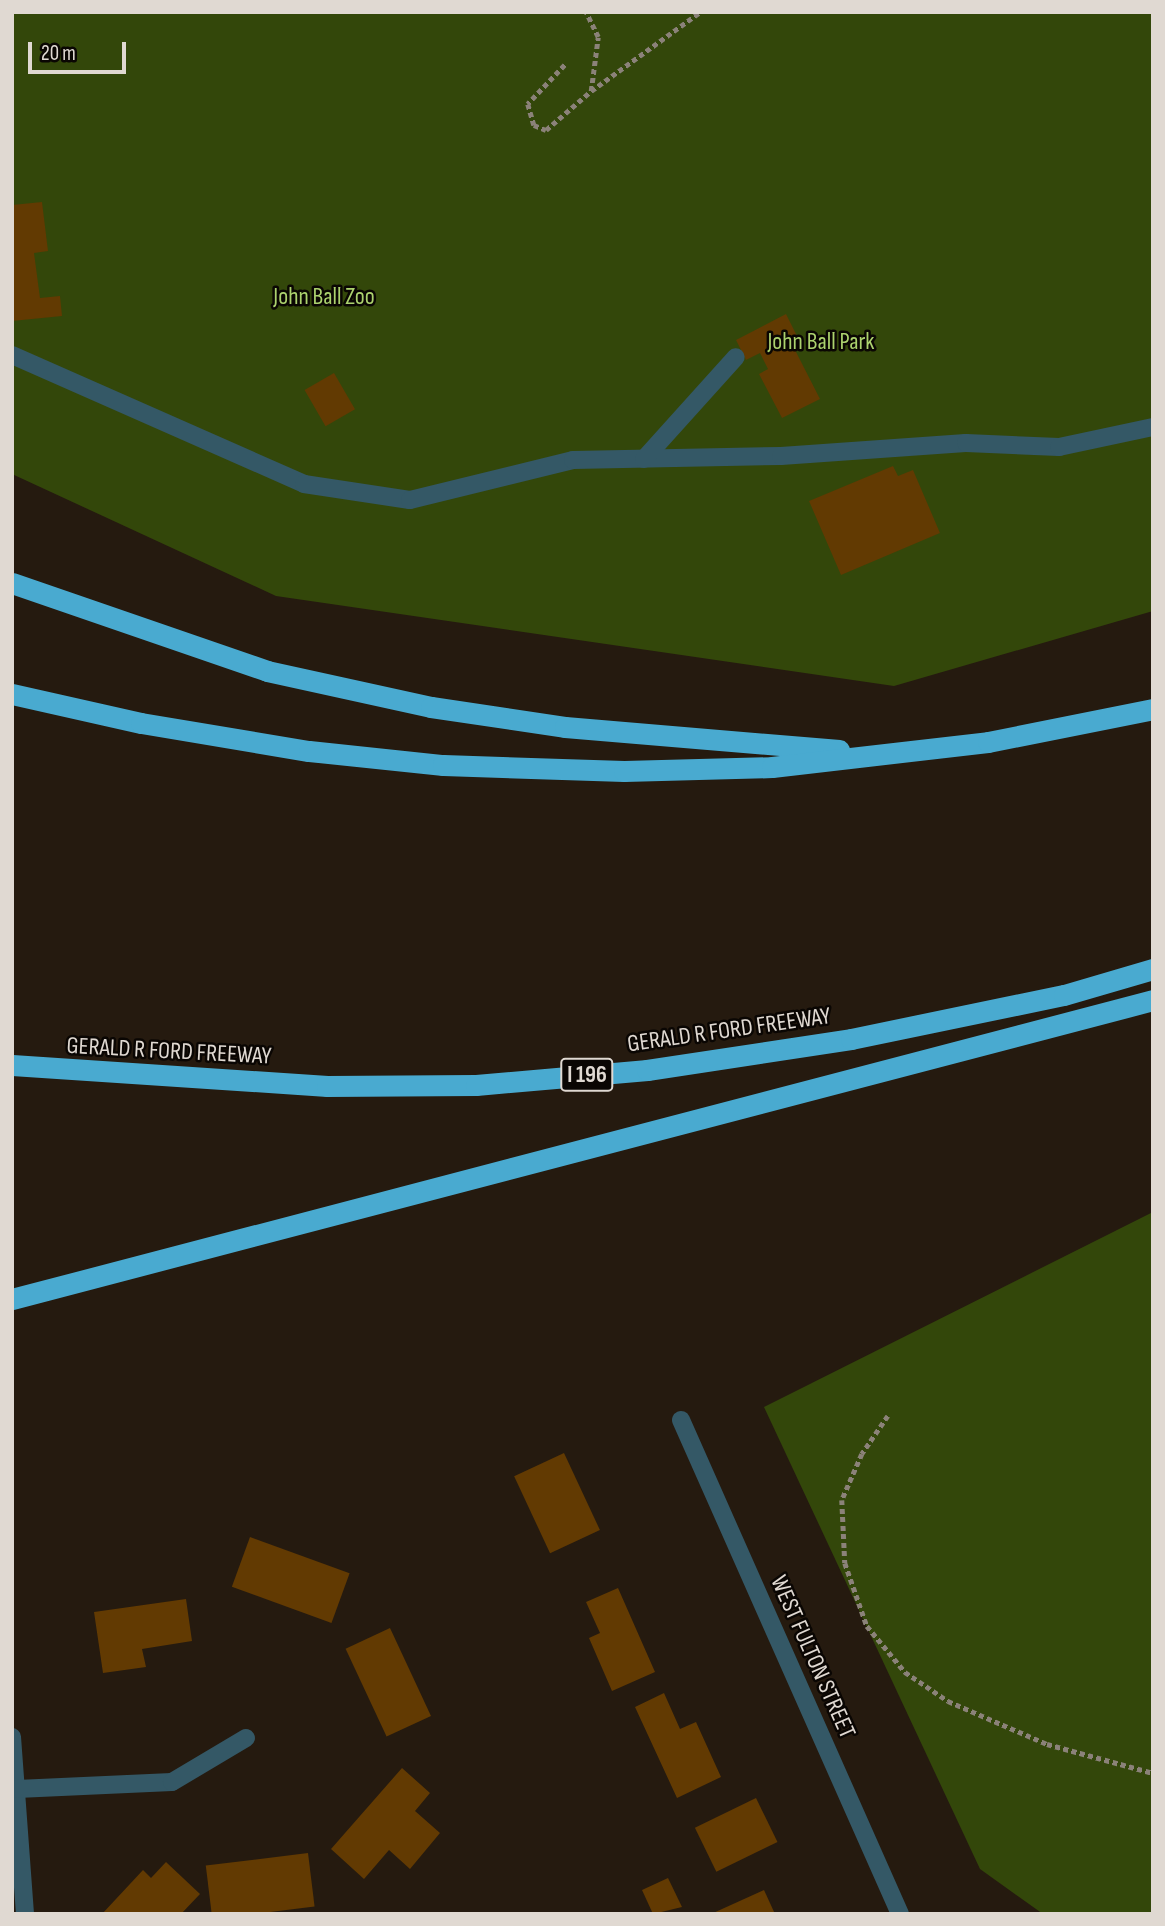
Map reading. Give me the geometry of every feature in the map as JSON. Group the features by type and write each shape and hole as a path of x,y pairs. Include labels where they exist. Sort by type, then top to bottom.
{"highway":[{"path":"12,583 267,671 430,707 565,727 880,754"},
{"path":"12,694 141,723 443,765 624,771 772,767 988,742 1153,709"},
{"name":"GERALD R FORD FREEWAY","path":"12,1065 327,1086 476,1086 647,1070 851,1039 1064,995 1153,970"},
{"path":"12,1299 1153,1000"}],"street":[{"path":"12,355 304,484 357,495 410,500 573,460 781,456 967,443 1059,447 1153,427"},
{"path":"644,459 736,357"},
{"name":"WEST FULTON STREET","path":"681,1420 900,1914"},
{"path":"12,1737 25,1914"},
{"path":"17,1789 173,1782 246,1738"}],"path":[{"path":"586,12 598,37 591,91"},
{"path":"565,65 528,104 534,125 546,130 591,91 700,12"},
{"path":"888,1416 862,1454 842,1500 845,1563 867,1626 905,1672 948,1701 1047,1744 1153,1773"}],"green space":[{"name":"John Ball Park","path":"12,12 1153,12 1153,611 894,686 276,596 12,474"},
{"path":"1153,1212 1153,1914 1043,1914 980,1869 764,1407"}],"building":[{"path":"42,202 48,251 34,253 40,298 60,296 62,316 12,321 12,205"},
{"path":"786,314 801,344 794,348 820,399 782,418 759,374 768,369 760,353 746,360 736,340"},
{"path":"334,373 355,409 326,426 305,390"},
{"path":"893,466 898,476 913,470 940,533 841,575 809,501"},
{"path":"564,1453 600,1530 550,1553 514,1476"},
{"path":"250,1537 350,1573 331,1623 232,1587"},
{"path":"618,1588 655,1672 612,1691 589,1638 600,1633 586,1602"},
{"path":"186,1599 192,1641 142,1649 146,1667 103,1673 94,1612"},
{"path":"390,1628 431,1716 387,1737 346,1649"},
{"path":"664,1693 680,1729 696,1722 721,1777 677,1798 635,1707"},
{"path":"402,1768 430,1793 415,1811 440,1833 410,1869 389,1850 364,1879 331,1849"},
{"path":"756,1798 777,1842 716,1872 695,1828"},
{"path":"308,1853 315,1907 254,1914 212,1914 206,1866"},
{"path":"166,1862 200,1894 181,1914 102,1914 143,1870 151,1878"},
{"path":"668,1878 682,1907 653,1914 642,1890"},
{"path":"764,1890 775,1914 711,1914"}],"park label":[{"name":"John Ball Zoo","path":"324,297"}]}
